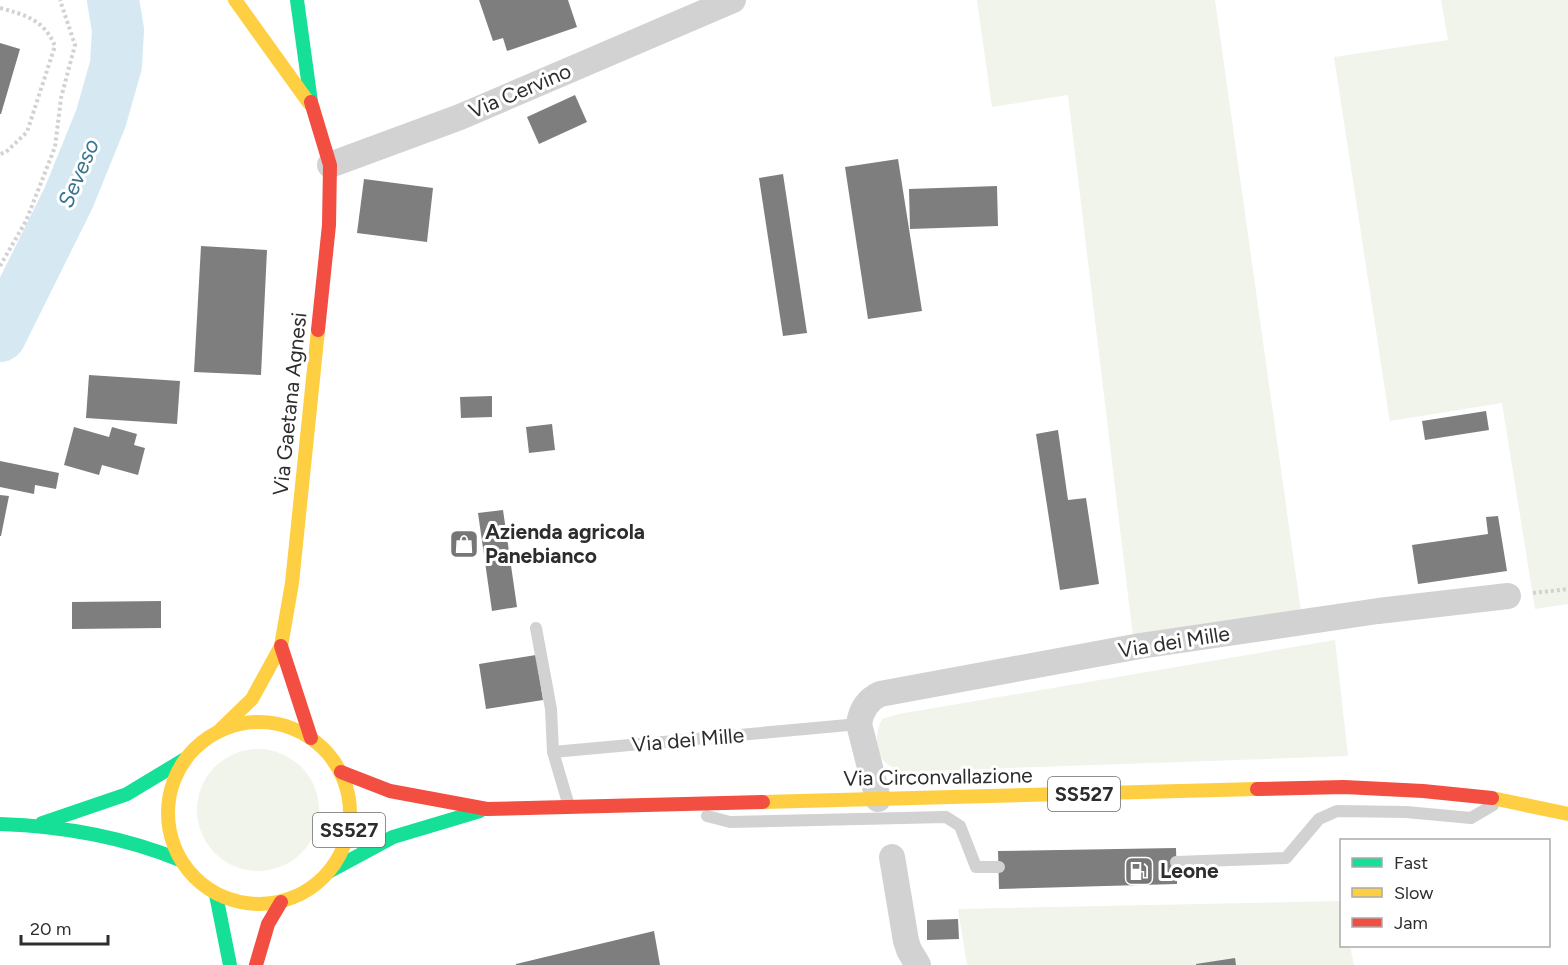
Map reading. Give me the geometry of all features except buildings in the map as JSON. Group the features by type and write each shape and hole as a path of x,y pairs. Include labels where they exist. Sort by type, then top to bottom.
{"main road":[{"path":"235,0 312,107"},
{"path":"297,0 312,107"},
{"name":"Via Gaetana Agnesi","path":"220,730 252,699 281,646 292,583 329,225 330,165 312,107"},
{"name":"Via Gaetana Agnesi","path":"281,646 311,738"},
{"name":"SS527","path":"249,722 279,724 296,729 311,738 328,753 341,772 350,797 350,823 344,849 330,871 309,890 282,902 248,904 216,895 195,879 180,860 172,844 168,827 167,809 170,791 185,759 201,742 220,730 249,722"},
{"name":"SS527","path":"37,824 127,794 185,759"},
{"name":"Via Circonvallazione","path":"341,772 390,791 487,809 1344,788 1423,791 1503,799 1568,814"},
{"name":"Via Circonvallazione","path":"330,871 393,837 487,809"},
{"name":"SS527","path":"0,824 37,824 106,835 180,860"},
{"path":"216,895 230,965"},
{"path":"256,965 268,924 282,902"}],"street":[{"name":"Via Cervino","path":"330,165 460,117 733,0"},
{"name":"Via dei Mille","path":"859,724 860,714 865,706 872,698 880,694 1140,646 1378,611 1508,596"},
{"path":"859,724 878,799"},
{"path":"892,857 906,941 918,965"}],"lane":[{"path":"536,628 551,709 553,752 569,807"},
{"name":"Via dei Mille","path":"553,752 859,724"},
{"path":"1176,862 1286,858 1319,819 1337,811 1406,812 1471,818 1503,799"},
{"path":"666,804 730,822 946,817 960,826 976,867 999,867"}],"path":[{"path":"0,266 27,221 56,147 61,98 75,45 60,0"},
{"path":"0,8 21,14 42,25 55,46 27,132 6,152 0,154"},
{"path":"1508,596 1568,589"}],"shaded area":[{"path":"977,0 1215,0 1301,612 1133,637 1068,95 992,107"},
{"path":"1441,0 1568,0 1568,604 1535,609 1502,403 1390,421 1391,429 1334,57 1448,40"},
{"path":"1335,640 1348,756 900,772 885,762 877,746 877,734 882,719 899,714"},
{"path":"258,749 281,754 301,767 314,787 319,810 314,833 301,853 281,866 258,871 235,866 215,853 202,833 197,810 202,787 215,767 235,754"},
{"path":"1340,901 1340,947 1350,947 1354,965 967,965 958,909"}],"waterway":[{"name":"Seveso","path":"0,336 69,197 101,118 116,65 118,30 113,0"}],"traffic: fast":[{"path":"297,0 311,102"},
{"path":"42,823 127,794 185,759"},
{"path":"330,871 393,837 480,811"},
{"path":"0,824 46,827 92,834 136,845 180,860"},
{"path":"216,895 230,965"}],"traffic: slow":[{"path":"235,0 309,103"},
{"path":"220,730 252,699 281,646 292,583 318,330"},
{"path":"259,722 294,729 310,737 324,748 335,762 343,778 350,813 343,848 335,864 324,878 310,889 294,897 259,904 224,897 208,889 194,878 183,864 175,848 168,813 175,778 183,762 194,748 208,737 224,729 259,722"},
{"path":"763,802 1257,789"},
{"path":"1492,798 1568,814"}],"traffic: jam":[{"path":"311,102 330,165 329,225 318,330"},
{"path":"281,646 311,738"},
{"path":"341,772 390,791 487,809 763,802"},
{"path":"1257,789 1344,787 1423,791 1492,798"},
{"path":"256,965 268,924 281,902"}],"place":[{"name":"Azienda agricola Panebianco","path":"464,544"},
{"name":"Leone","path":"1139,871"}]}
